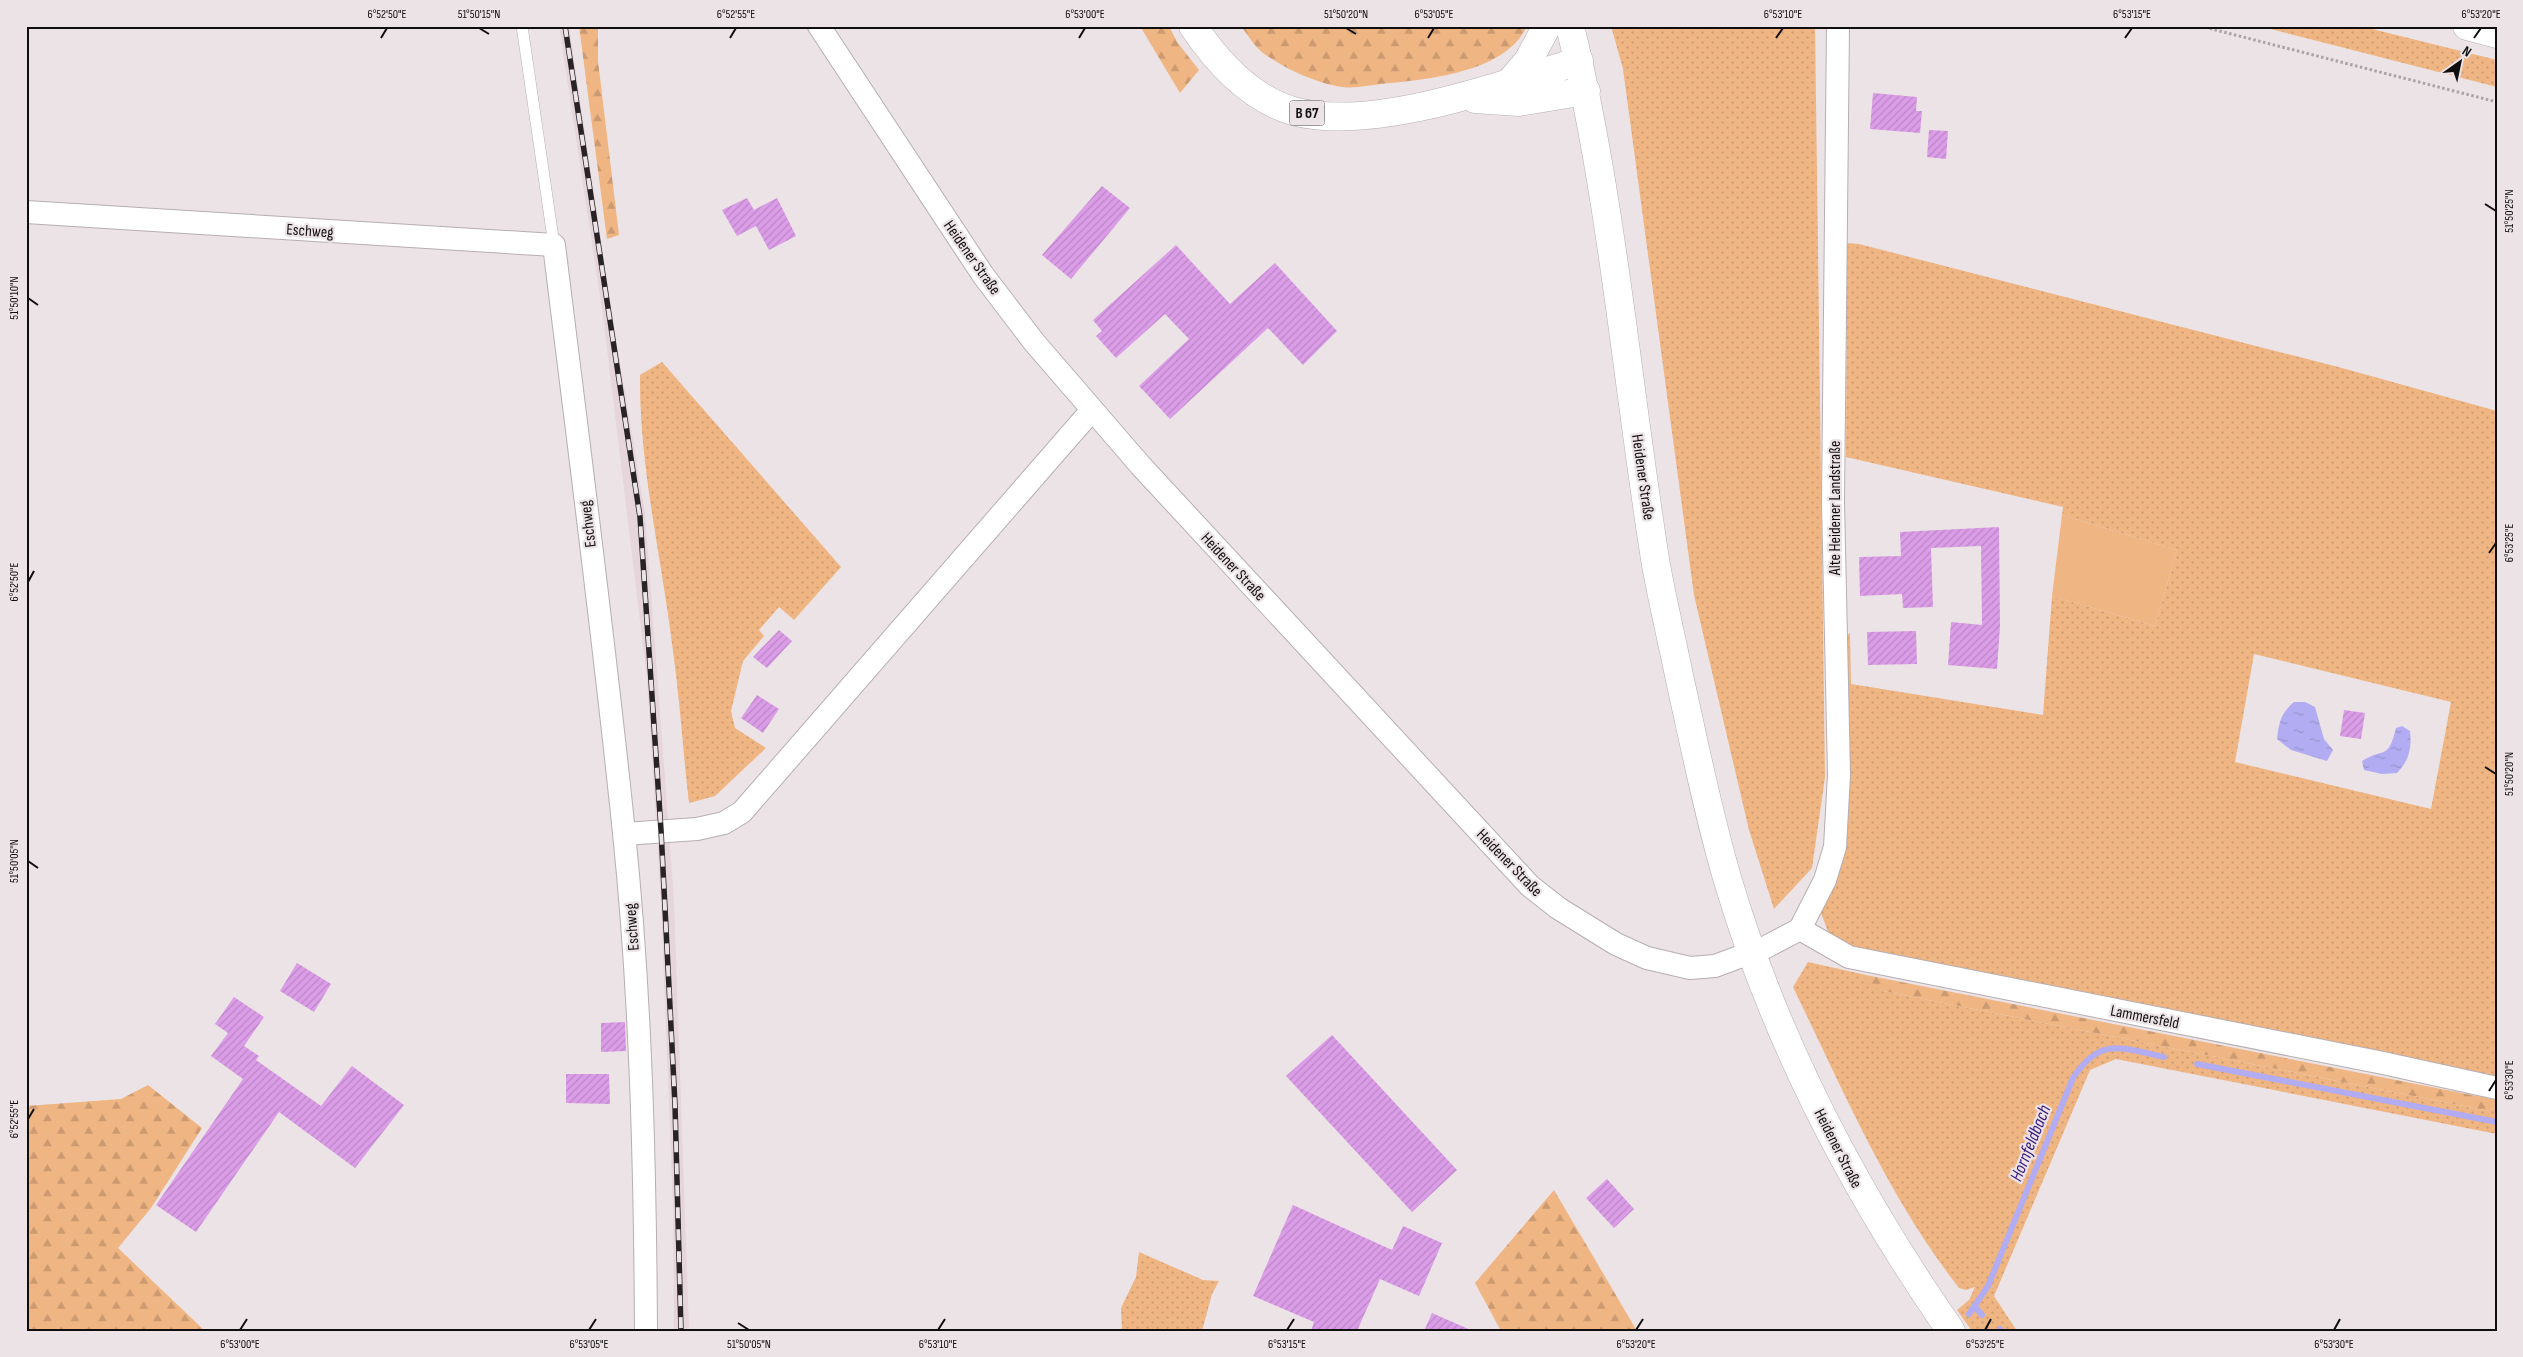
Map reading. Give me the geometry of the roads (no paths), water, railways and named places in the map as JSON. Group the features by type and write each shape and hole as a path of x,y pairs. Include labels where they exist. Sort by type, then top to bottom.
{"main road":[{"name":"B 67","path":"1193,26 1206,46 1234,77 1264,98 1293,111 1330,116 1363,116 1406,110 1453,98"},
{"path":"1510,82 1528,61 1547,26"},
{"name":"Heidener Straße","path":"1570,26 1586,91 1628,360 1656,566 1709,813 1752,952 1804,1080 1838,1148 1888,1236 1951,1331"},
{"path":"2467,26 2497,34"},
{"path":"1453,98 1579,62"},
{"path":"1453,98 1519,102 1586,91"}],"street":[{"name":"Heidener Straße","path":"819,26 983,275 1034,342 1141,466 1530,886 1586,928 1647,958 1690,968 1715,966 1752,952"},
{"name":"Alte Heidener Landstraße","path":"1800,929 1826,880 1835,847 1838,811 1833,502 1838,26"},
{"name":"Eschweg","path":"26,212 554,245 624,834 635,980 645,1186 646,1331"},
{"path":"624,834 697,829 724,823 742,812 1092,410"},
{"path":"1752,952 1800,929"},
{"name":"Lammersfeld","path":"1800,929 1849,957 2383,1063 2497,1088"}],"lane":[{"path":"522,26 554,245"}],"water":[{"path":"2294,702 2305,702 2315,707 2324,739 2333,750 2327,761 2291,750 2277,739 2281,718"},
{"path":"2402,726 2410,731 2409,754 2397,773 2382,774 2364,770 2362,761 2388,749 2396,728"}],"waterway":[{"name":"Hornfeldbach","path":"1969,1314 1988,1286 2073,1078 2093,1056 2113,1048 2164,1057"},
{"name":"Hornfeldbach","path":"2197,1064 2497,1122"},
{"path":"1976,1308 1982,1315"}],"railway":[{"path":"565,26 640,517 661,830 675,1105 681,1331"}]}
